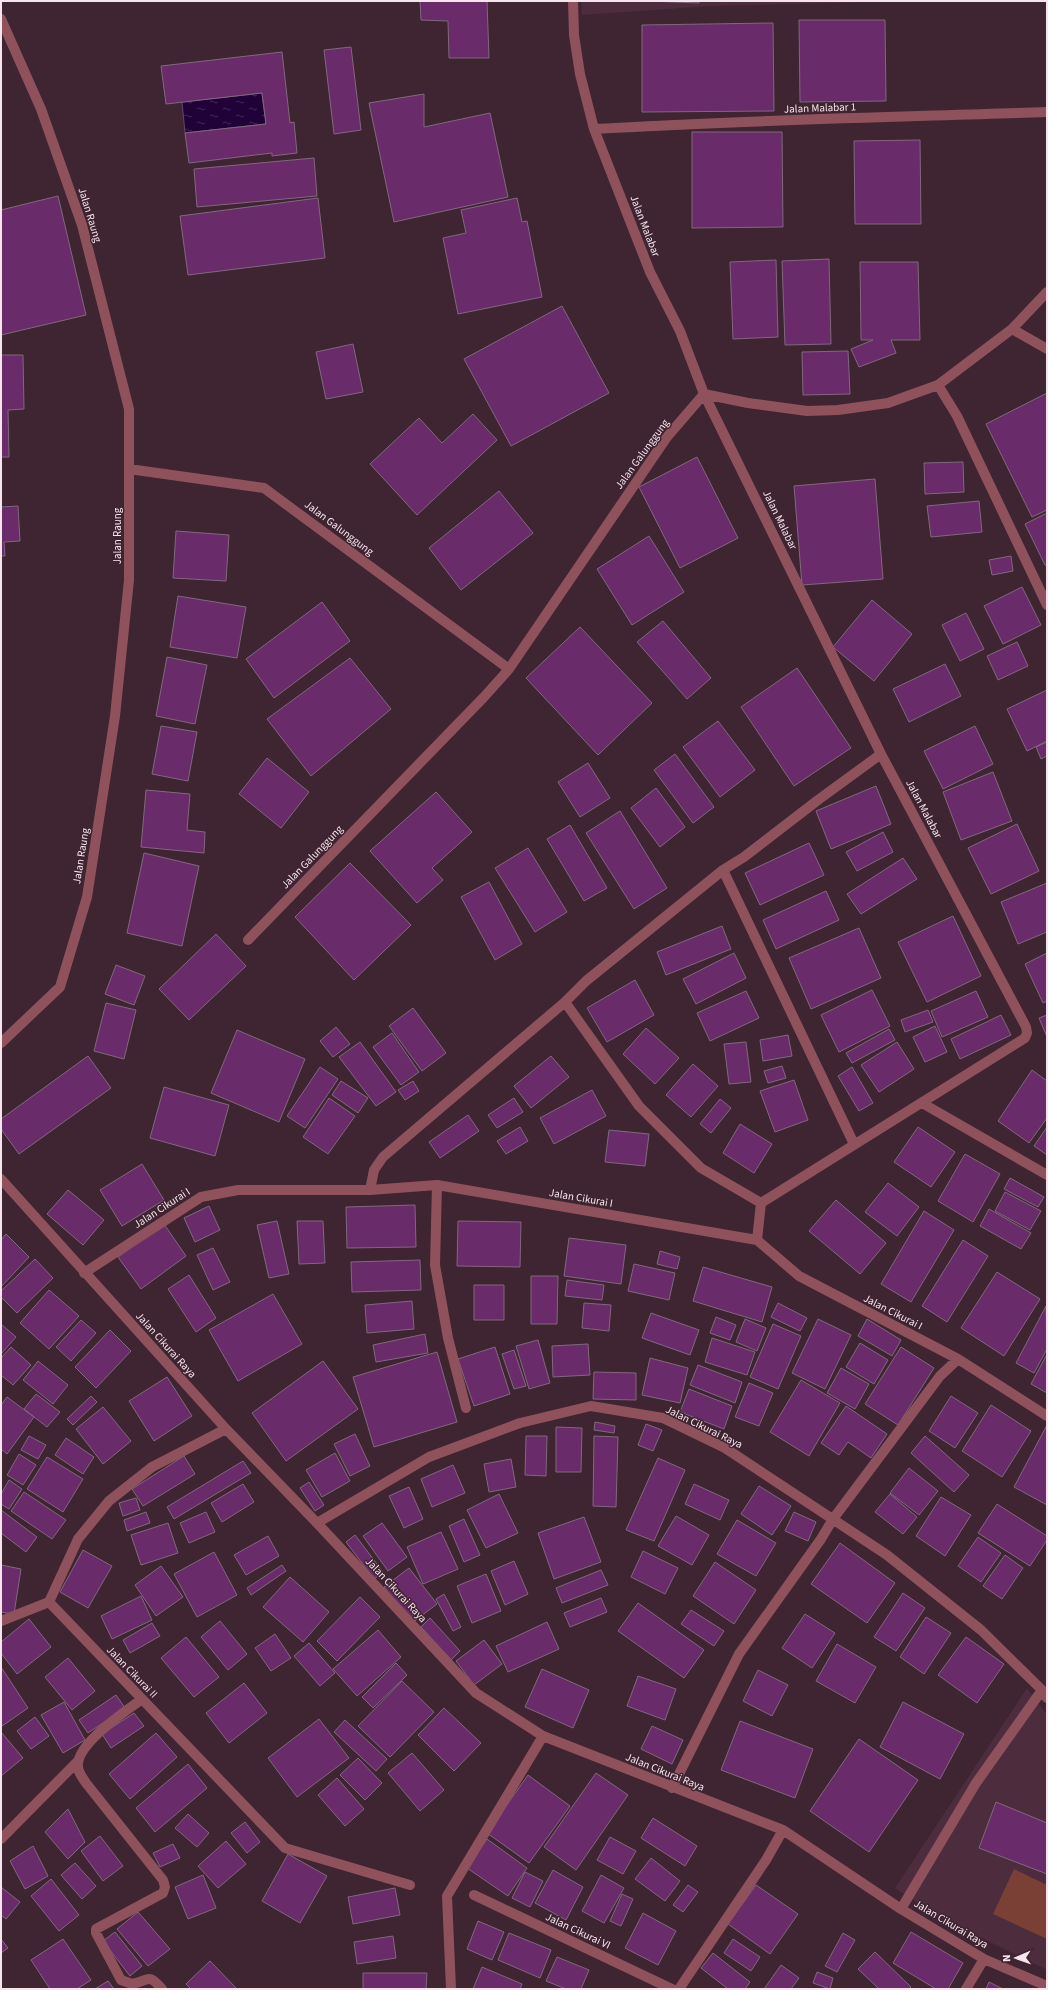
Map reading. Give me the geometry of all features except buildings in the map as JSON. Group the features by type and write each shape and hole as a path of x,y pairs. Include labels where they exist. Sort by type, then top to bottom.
{"street":[{"name":"Jalan Malabar","path":"573,1 574,35 580,74 594,129 650,272 680,331 704,394 881,754 1026,1026 1027,1033 1025,1038 922,1102"},
{"name":"Jalan Raung","path":"1,19 41,109 82,225 129,409 129,580 115,716 87,897 60,987 1,1043"},
{"name":"Jalan Malabar 1","path":"594,129 727,121 793,121 1047,112"},
{"path":"704,394 748,403 807,411 838,410 888,403 938,385 1012,329 1047,292"},
{"path":"1012,329 1047,349"},
{"path":"938,385 957,416 1047,605"},
{"name":"Jalan Galunggung","path":"248,940 484,697 509,669 667,437 704,394"},
{"name":"Jalan Galunggung","path":"129,469 264,488 509,669"},
{"path":"370,1190 374,1170 383,1157 565,1002 586,981 723,870 744,857 881,754"},
{"path":"723,870 854,1144"},
{"path":"565,1002 639,1106 701,1168 761,1203"},
{"path":"761,1203 922,1102 1047,1175"},
{"name":"Jalan Cikurai Raya","path":"1,1179 84,1274 226,1429 317,1523 476,1693 543,1736 672,1788 783,1830 902,1909 984,1958 1047,1986"},
{"path":"437,1185 435,1265 448,1338 466,1408"},
{"name":"Jalan Cikurai I","path":"84,1274 202,1197 238,1190 370,1190 437,1185 757,1240 799,1276 958,1359 1047,1416"},
{"path":"757,1240 761,1203"},
{"path":"672,1788 739,1654 821,1539 833,1519 940,1376 958,1359"},
{"name":"Jalan Cikurai Raya","path":"317,1523 429,1457 520,1423 591,1406 663,1418 725,1448 887,1555 981,1630 1044,1694"},
{"path":"1,1621 48,1602 78,1539 109,1501 152,1467 226,1429"},
{"name":"Jalan Cikurai II","path":"48,1602 285,1848 410,1885"},
{"path":"902,1909 976,1783 1044,1694"},
{"path":"1,1840 77,1762 88,1742 142,1699"},
{"path":"451,1989 447,1896 543,1736"},
{"path":"77,1762 78,1772 163,1880 165,1887 163,1893 96,1929 96,1933 122,1980 132,1984 150,1978 162,1989"},
{"path":"679,1989 766,1860 783,1830"},
{"name":"Jalan Cikurai VI","path":"474,1895 672,1989"},
{"path":"966,1989 984,1958"}],"shaded area":[{"path":"581,1 921,1 711,6 582,15"},
{"path":"1027,1688 1047,1715 1047,1970 939,1917 895,1888"},
{"path":"1014,1869 1047,1885 1047,1939 993,1914"}],"water":[{"path":"262,93 266,124 185,133 182,102"}]}
